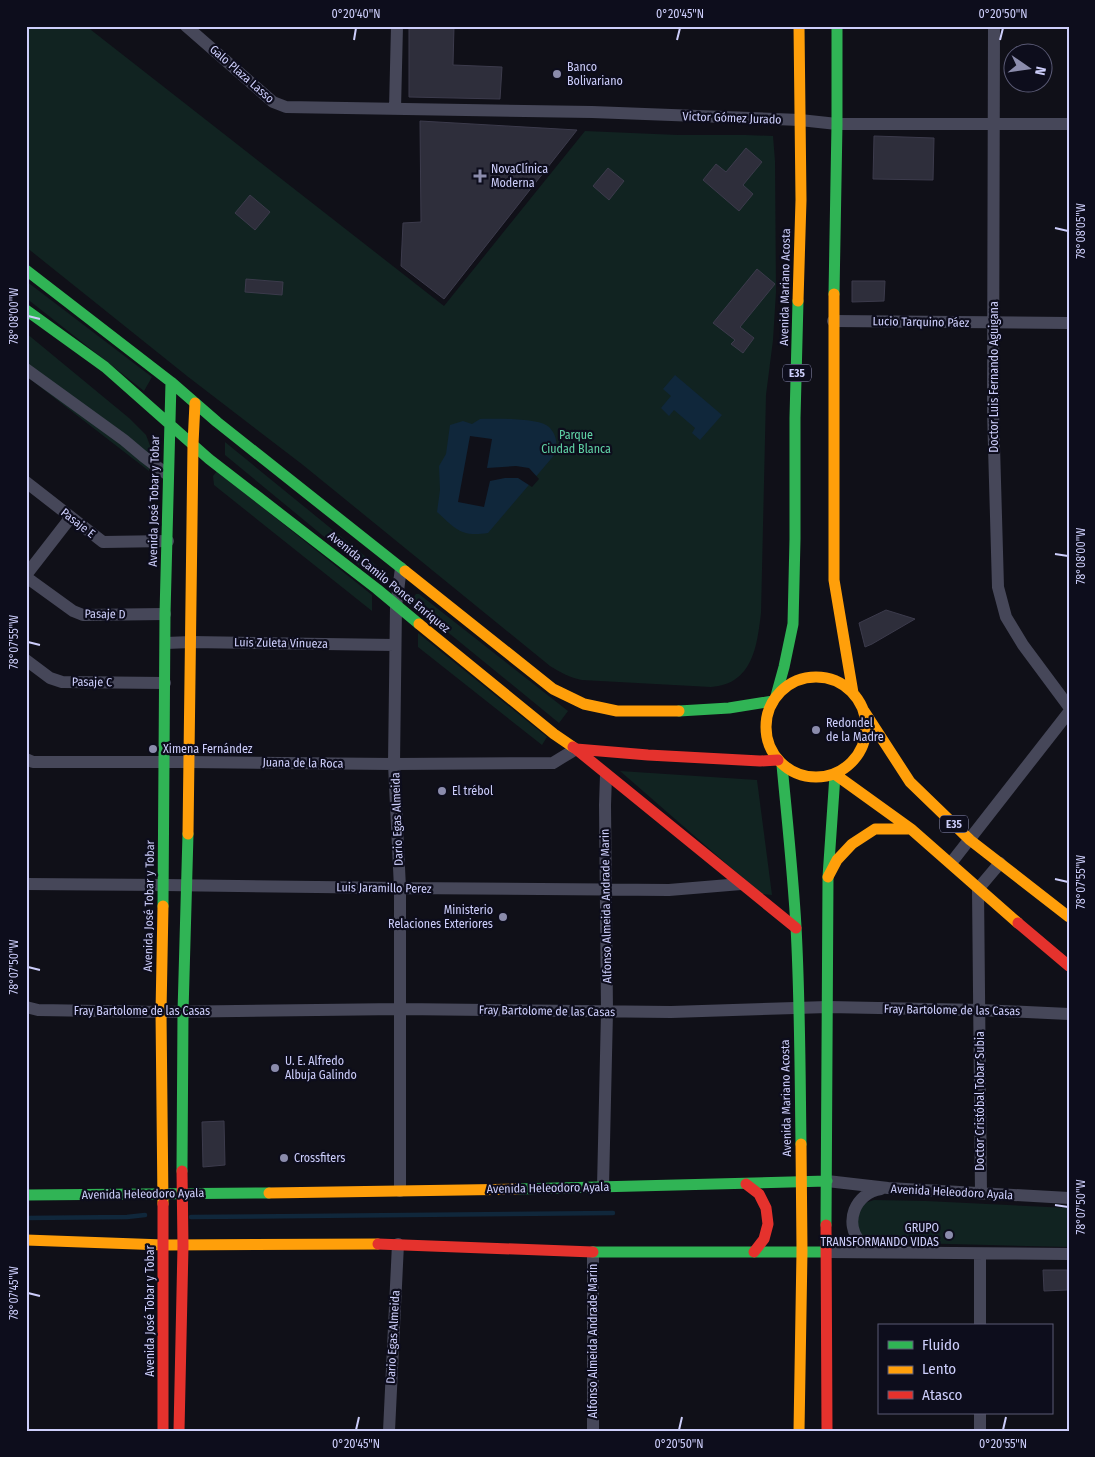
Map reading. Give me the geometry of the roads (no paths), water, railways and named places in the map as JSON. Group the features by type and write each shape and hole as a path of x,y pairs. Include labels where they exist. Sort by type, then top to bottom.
{"main road":[{"name":"Avenida Mariano Acosta","path":"774,698 784,667 793,624 795,418 801,210 799,26"},
{"name":"E35","path":"837,26 834,580 853,693 910,782 970,840 1069,917"},
{"name":"Avenida Camilo Ponce Enriquez","path":"26,270 171,382 195,404 553,689 584,704 617,711 669,712 730,708 774,698"},
{"name":"Avenida Camilo Ponce Enriquez","path":"26,310 106,368 209,459 377,589 554,734 576,749 780,762"},
{"name":"Avenida José Tobar y Tobar","path":"163,1431 162,1012 165,614 171,382"},
{"path":"180,1431 183,1246 183,1012 195,404"},
{"name":"E35","path":"780,762 772,752 768,742 766,720 768,710 774,698 786,686 799,680 814,677 828,678 841,684 853,693"},
{"name":"E35","path":"862,709 865,722 865,736 860,750 852,761 835,775 911,829 1069,966"},
{"path":"576,749 796,928"},
{"name":"Avenida Mariano Acosta","path":"780,762 789,831 796,928 799,1008 802,1251 799,1431"},
{"path":"780,762 792,772 804,776 835,775 828,877 825,1252 827,1431"},
{"path":"828,877 837,860 852,844 875,829 911,829"},
{"name":"Avenida Heleodoro Ayala","path":"26,1195 163,1195 827,1182"},
{"path":"746,1184 759,1194 766,1208 768,1224 764,1239 754,1252"},
{"path":"26,1240 164,1246 398,1244 593,1252 825,1252"}],"street":[{"path":"395,109 396,26"},
{"name":"Doctor Luis Fernando Aguigana","path":"994,26 993,411 998,586 1006,617 1023,645 1069,707"},
{"name":"Galo Plaza Lasso","path":"188,27 273,102 279,105 286,107 395,109"},
{"name":"Victor Gómez Jurado","path":"395,109 592,112 800,120 837,124 1069,124"},
{"name":"Lucio Tarquino Páez","path":"834,321 1069,324"},
{"path":"26,369 168,474"},
{"name":"Pasaje E","path":"26,482 102,542 168,541"},
{"path":"26,576 71,517"},
{"name":"Dario Egas Almeida","path":"400,1191 400,888 394,764 396,606 401,568"},
{"name":"Pasaje D","path":"26,576 73,611 83,615 165,614"},
{"name":"Luis Zuleta Vinueza","path":"166,643 395,645"},
{"name":"Pasaje C","path":"26,660 50,678 62,682 165,683"},
{"path":"951,863 1069,712"},
{"name":"Juana de la Roca","path":"26,759 33,762 553,763 576,749"},
{"name":"Alfonso Almeida Andrade Marin","path":"603,1187 607,1012 606,775"},
{"path":"978,889 1000,863"},
{"name":"Luis Jaramillo Perez","path":"26,884 606,890 669,890 741,884"},
{"name":"Doctor Cristóbal Tobar Subia","path":"978,889 981,1194"},
{"name":"Fray Bartolome de las Casas","path":"26,1007 38,1010 162,1012 400,1009 671,1012 828,1007 1069,1014"},
{"name":"Avenida Heleodoro Ayala","path":"827,1182 888,1188 1069,1198"},
{"path":"874,1253 861,1244 853,1230 853,1214 860,1200 866,1195 873,1190 888,1188"},
{"name":"Dario Egas Almeida","path":"389,1431 398,1244"},
{"name":"Alfonso Almeida Andrade Marin","path":"593,1252 593,1431"},
{"path":"825,1252 1069,1254"},
{"path":"980,1254 980,1324"},
{"path":"980,1414 980,1431"}],"water":[{"path":"675,375 722,415 700,440 692,433 695,428 674,410 669,416 661,408 671,396 663,389"},
{"path":"480,419 517,419 545,424 554,434 556,453 488,533 471,534 454,527 437,512 440,490 439,466 446,454 450,425 463,421 472,424"}],"waterway":[{"path":"191,1217 613,1213"},
{"path":"26,1218 127,1217 145,1215"}],"place":[{"name":"Banco Bolivariano","path":"557,74"},
{"name":"NovaClínica Moderna","path":"480,176"},
{"name":"Redondel de la Madre","path":"816,730"},
{"name":"Ximena Fernández","path":"153,749"},
{"name":"El trébol","path":"442,791"},
{"name":"Ministerio Relaciones Exteriores","path":"503,917"},
{"name":"U. E. Alfredo Albuja Galindo","path":"275,1068"},
{"name":"Crossfiters","path":"284,1158"},
{"name":"GRUPO TRANSFORMANDO VIDAS","path":"949,1235"}],"park label":[{"name":"Parque Ciudad Blanca","path":"576,442"}]}
